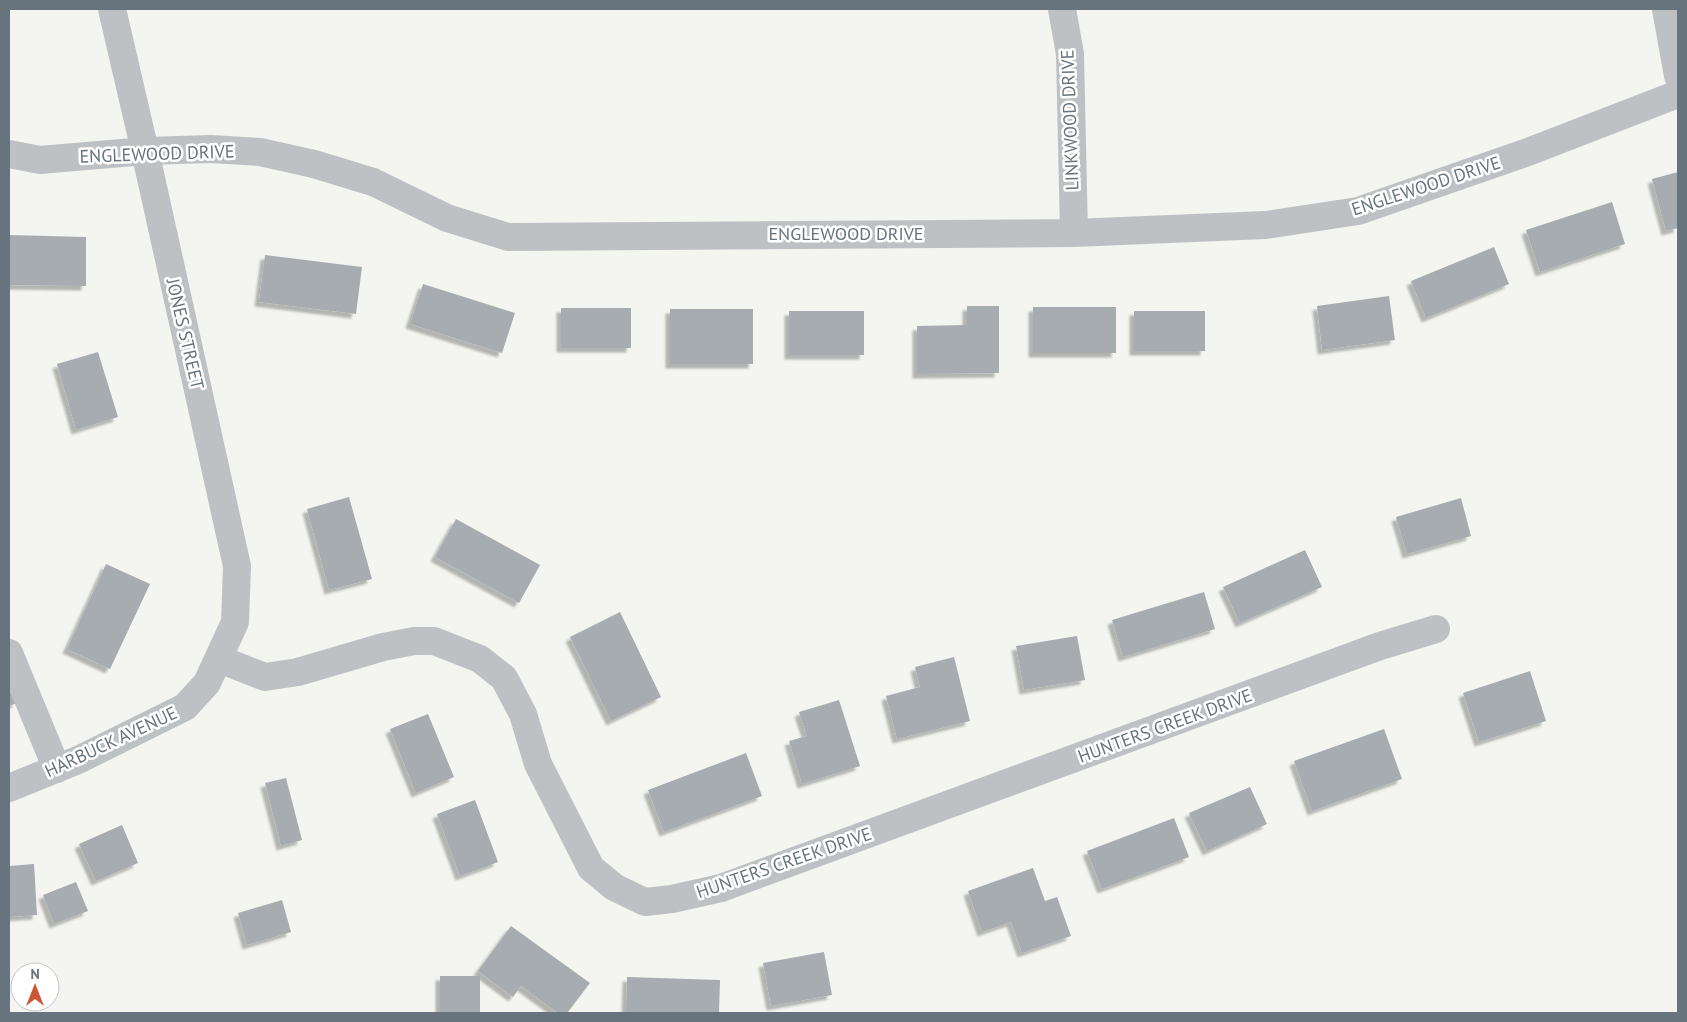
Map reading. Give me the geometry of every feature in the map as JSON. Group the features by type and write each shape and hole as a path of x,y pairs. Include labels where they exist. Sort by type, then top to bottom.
{"street":[{"name":"JONES STREET","path":"112,9 237,566 235,622 219,659"},
{"name":"LINKWOOD DRIVE","path":"1062,9 1070,54 1074,233"},
{"path":"1666,9 1678,76"},
{"name":"ENGLEWOOD DRIVE","path":"9,154 40,160 145,151 211,149 260,152 314,164 373,182 447,218 508,237 1074,233 1266,225 1358,211 1528,152 1678,94"},
{"name":"HUNTERS CREEK DRIVE","path":"219,659 265,677 298,672 383,647 414,641 434,641 480,659 504,678 524,714 538,764 591,868 614,887 645,902 672,899 721,888 1380,646 1436,629"},
{"path":"9,653 57,769"},
{"name":"HARBUCK AVENUE","path":"9,788 135,734 185,707 207,684 219,659"}],"building":[{"path":"1678,172 1678,228 1666,231 1652,179"},
{"path":"1612,202 1625,244 1540,272 1526,230"},
{"path":"9,235 86,237 86,286 9,285"},
{"path":"1494,247 1509,284 1426,318 1411,281"},
{"path":"265,255 362,267 356,314 259,302"},
{"path":"423,284 515,313 502,353 410,324"},
{"path":"1389,296 1395,340 1322,350 1317,306"},
{"path":"967,306 999,306 999,373 917,374 917,326 967,325"},
{"path":"1033,307 1116,307 1116,353 1033,353"},
{"path":"561,308 631,308 631,348 561,348"},
{"path":"670,309 753,309 753,364 670,364"},
{"path":"789,311 864,311 864,355 789,355"},
{"path":"1134,311 1205,311 1205,351 1134,351"},
{"path":"98,352 118,417 76,430 57,364"},
{"path":"349,497 372,579 329,590 307,509"},
{"path":"1461,498 1471,536 1407,554 1396,517"},
{"path":"456,519 540,565 519,603 435,557"},
{"path":"1305,550 1322,587 1240,623 1223,587"},
{"path":"106,564 150,584 110,669 67,649"},
{"path":"1204,592 1215,629 1123,657 1112,620"},
{"path":"620,612 661,697 611,721 570,637"},
{"path":"1077,636 1085,680 1024,690 1016,646"},
{"path":"954,657 970,721 897,739 886,696 920,687 915,667"},
{"path":"1530,671 1546,721 1479,742 1463,693"},
{"path":"9,681 17,703 9,706"},
{"path":"839,700 860,766 802,784 789,741 807,736 799,712"},
{"path":"428,714 454,777 416,793 390,729"},
{"path":"1384,729 1402,779 1312,811 1294,761"},
{"path":"746,753 762,796 664,832 648,790"},
{"path":"286,778 302,840 281,846 265,783"},
{"path":"1250,787 1267,824 1207,851 1189,813"},
{"path":"475,800 498,862 460,876 437,814"},
{"path":"1174,818 1189,857 1102,889 1087,851"},
{"path":"122,825 138,863 96,881 79,844"},
{"path":"34,864 37,915 9,917 9,866"},
{"path":"1033,868 1045,901 1057,897 1071,936 1022,953 1011,922 982,932 968,891"},
{"path":"76,882 88,911 54,924 43,895"},
{"path":"282,900 291,932 247,945 238,913"},
{"path":"511,926 590,983 567,1013 558,1013 521,986 513,997 478,971"},
{"path":"824,952 832,995 771,1006 763,963"},
{"path":"440,976 480,976 480,1013 440,1013"},
{"path":"627,977 720,980 719,1013 626,1013"}]}
